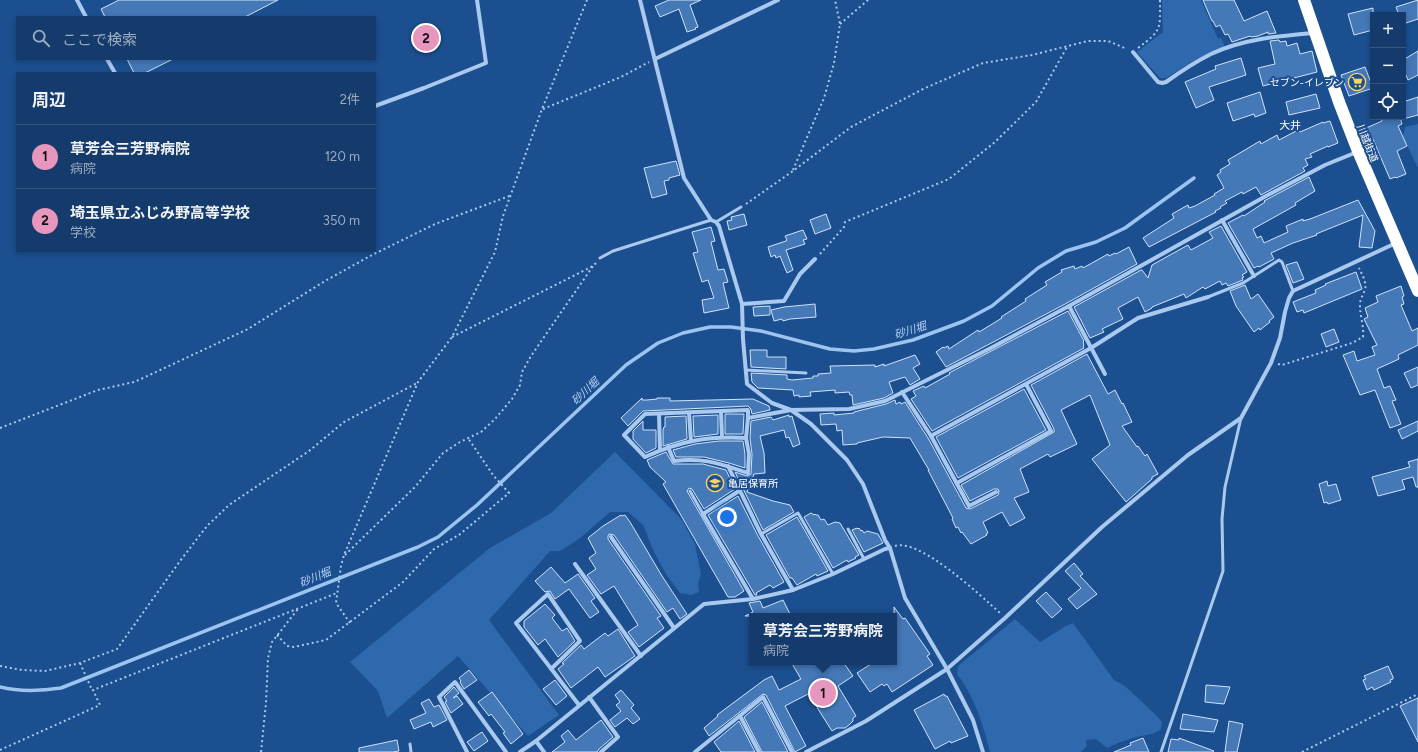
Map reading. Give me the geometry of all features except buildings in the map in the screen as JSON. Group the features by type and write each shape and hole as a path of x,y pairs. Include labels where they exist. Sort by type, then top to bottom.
{"highway":[{"name":"川越街道","path":"1307,1 1315,33 1358,151 1396,243 1412,274 1418,291"}],"street":[{"path":"77,0 85,16"},
{"path":"376,106 486,63 477,0"},
{"path":"640,0 684,178 711,220 716,222 719,226 742,304 747,384 772,403 791,410 811,424 847,460 863,484 885,540 890,548 905,598 947,669 973,720 984,752"},
{"path":"655,59 778,0"},
{"path":"1132,52 1158,82 1162,83 1211,54 1243,43 1315,33"},
{"path":"108,60 114,72"},
{"path":"748,418 791,410 849,409 885,401 937,376 1070,306 1222,220 1325,166 1358,151"},
{"path":"1222,220 1254,276"},
{"path":"806,752 866,721 947,669 1108,523 1188,455 1241,418 1271,363 1280,338 1289,298 1293,291 1396,243"},
{"path":"742,304 784,301 800,274 815,259"},
{"path":"930,436 1091,348 1138,318 1208,297"},
{"path":"1070,306 1105,374"},
{"path":"957,483 1051,431 1026,384"},
{"path":"902,392 930,436 969,506 996,492"},
{"path":"668,447 674,462 699,460 717,462 748,473 749,454 746,438 748,410 645,414 624,435 645,457 668,447 691,441 722,437 746,438"},
{"path":"721,412 722,437"},
{"path":"689,413 691,441"},
{"path":"659,414 660,450"},
{"path":"728,466 739,492 761,534 793,590"},
{"path":"739,492 703,514 753,599"},
{"path":"610,536 674,628"},
{"path":"520,752 536,741 704,604 753,599 793,590 833,574 884,548 890,548"},
{"path":"575,564 641,656"},
{"path":"551,669 580,641 548,594 516,623 551,669 579,705"},
{"path":"467,752 439,697 455,682 506,752"},
{"path":"589,697 618,737 601,752"},
{"path":"695,752 763,697 792,752"},
{"path":"740,716 758,752"},
{"path":"536,741 544,752"}],"lane":[{"path":"716,222 742,207"},
{"path":"600,258 613,251 711,220"},
{"path":"1208,297 1243,283 1279,260 1282,262 1293,291"},
{"path":"746,370 806,373"},
{"path":"1161,752 1223,571 1222,519 1225,488 1241,418"},
{"path":"690,491 703,514"},
{"path":"761,534 798,514 833,574"},
{"path":"848,529 864,559"},
{"path":"410,744 411,752"}],"path":[{"path":"350,623 336,603 344,555 418,382 452,337 495,252 503,216 542,110 587,0"},
{"path":"793,172 824,98 834,63 840,24 835,0"},
{"path":"840,24 868,0"},
{"path":"742,207 793,172 851,127 923,89 983,63 1032,55 1088,41 1108,41 1122,46 1132,52 1154,36 1160,27 1160,0"},
{"path":"815,259 844,227 845,222 949,178 995,142 1036,102 1068,47"},
{"path":"542,110 621,77 655,59"},
{"path":"0,428 98,390 141,379 248,329 325,281 372,255 435,224 512,195"},
{"path":"344,555 415,487 443,453 481,432 512,399 520,385 522,372 531,356 600,258"},
{"path":"1271,363 1282,365 1352,343 1363,337 1364,328 1360,304 1365,290 1365,285 1357,261"},
{"path":"452,337 593,266"},
{"path":"0,666 22,670 45,671 80,663 117,649 180,561 208,526 229,505 309,451 344,422 418,382"},
{"path":"278,635 287,646 294,647 326,640 403,582 434,549 459,535 509,493 493,475 468,438"},
{"path":"890,548 906,544 930,557 951,571 1005,618"},
{"path":"93,690 337,593"},
{"path":"261,752 266,703 268,658 272,642 299,608"},
{"path":"0,750 100,705 80,663"},
{"path":"1302,752 1418,694"}],"shaded area":[{"path":"1162,0 1201,0 1218,39 1221,38 1225,47 1197,59 1166,78 1160,78 1137,52 1163,32"},
{"path":"1418,124 1418,168 1403,137 1405,127"},
{"path":"615,452 682,520 695,544 701,574 698,583 699,592 691,595 680,593 666,574 654,552 643,525 628,512 610,512 579,539 560,551 550,551 489,620 559,715 528,736 458,656 387,718 378,691 350,662 490,548 551,513"},
{"path":"1015,619 1040,642 1073,623 1114,680 1125,686 1162,722 1161,729 1152,734 1129,739 1107,748 1096,739 1086,740 1087,746 1081,752 990,752 974,702 957,674 958,666"}],"waterway":[{"name":"砂川堀","path":"0,687 15,690 46,690 61,688 418,547 438,537 477,505 626,365 658,343 683,333 710,327 731,327 761,331 830,349 854,351 874,349 913,340 964,321 992,306 1038,268 1066,251 1096,242 1125,228 1194,178"}],"place":[{"name":"埼玉県立ふじみ野高等学校","path":"426,38"},
{"name":"セブン-イレブン","path":"1357,82"},
{"name":"亀居保育所","path":"715,483"},
{"name":"草芳会三芳野病院","path":"823,693"}],"district":[{"name":"大井","path":"1290,125"}]}
